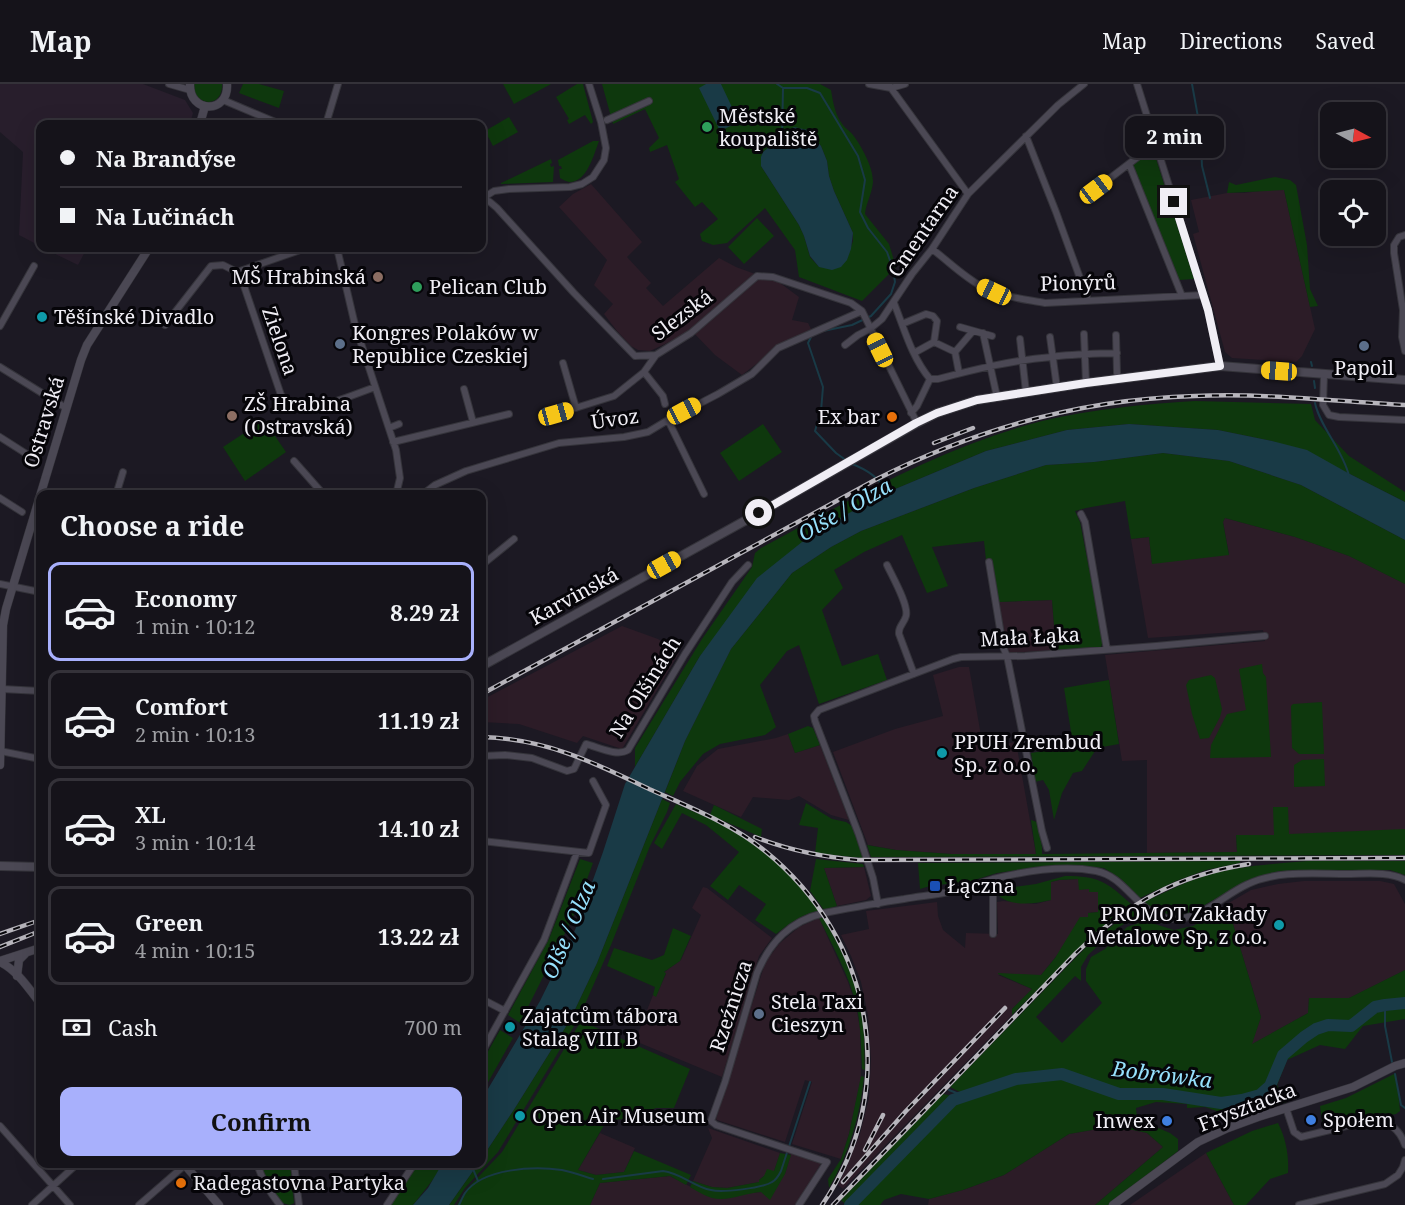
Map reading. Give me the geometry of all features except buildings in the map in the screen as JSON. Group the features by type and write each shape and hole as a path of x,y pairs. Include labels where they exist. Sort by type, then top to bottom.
{"main road":[{"name":"Karvinská","path":"486,664 843,466 916,423 960,405 1086,383 1220,366 1405,380"},
{"path":"0,866 36,867"}],"street":[{"path":"169,84 190,87 192,98 205,106 215,106 223,100 227,93 227,84"},
{"path":"327,120 338,84"},
{"path":"486,196 494,191 509,189 570,187 593,177 601,167 606,148 589,84"},
{"path":"869,84 889,86 905,84"},
{"name":"Cmentarna","path":"846,345 882,319 968,194 1058,105 1084,84"},
{"path":"1137,84 1203,295 1220,366"},
{"path":"889,86 968,194"},
{"path":"223,100 270,120"},
{"path":"607,120 649,101"},
{"path":"201,120 205,106"},
{"path":"1026,136 1088,300"},
{"path":"1096,189 1156,143"},
{"path":"1129,164 1182,296"},
{"name":"Slezská","path":"486,200 497,208 635,356 656,356 691,333 757,276 773,277 814,290 851,303 863,313"},
{"path":"1405,235 1399,237 1394,245 1394,253 1403,310 1402,337 1405,351"},
{"name":"Pionýrů","path":"932,249 980,285 994,292 1045,303 1203,295"},
{"name":"Ostravská","path":"42,490 75,375 87,345 146,252"},
{"path":"165,325 211,266 231,265 237,272 294,252"},
{"path":"338,252 355,325 396,450 400,478 397,490"},
{"path":"215,256 216,266"},
{"path":"0,326 34,266"},
{"name":"Zielona","path":"237,272 243,283 281,395 289,405 298,409 315,407 375,387"},
{"path":"894,303 922,370 930,379 1022,360 1116,353"},
{"path":"863,313 916,423"},
{"name":"Úvoz","path":"428,490 466,471 559,443 624,437 648,432 752,374 778,348 863,313"},
{"path":"902,324 927,314 933,316 937,321 934,342"},
{"path":"960,327 992,336"},
{"path":"955,352 973,331"},
{"path":"983,333 997,397"},
{"path":"1084,334 1086,383"},
{"path":"1116,335 1117,372"},
{"path":"1050,337 1057,388"},
{"path":"1020,339 1026,392"},
{"path":"934,342 955,352"},
{"path":"914,352 934,342"},
{"path":"955,352 959,373"},
{"path":"556,414 614,396 644,372 656,356"},
{"path":"563,363 576,408"},
{"path":"0,367 66,408"},
{"path":"644,372 663,396 665,404"},
{"path":"1324,375 1323,405 1329,415 1405,420"},
{"path":"911,413 917,406 930,379"},
{"path":"464,389 473,422"},
{"path":"393,442 509,414"},
{"path":"668,420 704,494"},
{"path":"388,428 399,424"},
{"path":"0,437 36,460"},
{"path":"294,461 320,490"},
{"path":"117,490 123,471"},
{"path":"0,498 22,512"},
{"name":"Ostravská","path":"0,765 3,625 36,509"},
{"path":"1081,514 1085,522 1107,650"},
{"path":"486,562 514,539"},
{"path":"989,562 1003,647 1007,656 1047,848"},
{"name":"Na Olšinách","path":"486,756 532,758 567,771 574,769 586,744 616,753 628,750 685,654 732,582 748,565"},
{"path":"887,565 905,607 906,616 898,629 914,674"},
{"path":"0,584 36,591"},
{"name":"Mała Łąka","path":"878,904 873,878 855,824 815,721 814,716 819,710 953,659 1107,650 1265,636"},
{"path":"2,689 36,691"},
{"path":"0,751 36,758"},
{"path":"486,841 589,853 606,804 593,781"},
{"path":"486,1046 544,940 577,852"},
{"path":"878,904 953,891 1014,874 1051,870 1098,871 1122,885 1148,910 1170,919 1189,917 1250,883 1272,877 1294,874 1371,874 1395,876 1405,880"},
{"path":"991,880 993,934"},
{"name":"Rzeźnicza","path":"799,1205 827,1162 716,1125 711,1121 757,974 770,947 791,928 812,916 878,904"},
{"path":"0,962 36,950"},
{"path":"17,976 18,964 21,957 26,954"},
{"path":"0,962 17,976 36,998"},
{"path":"486,1001 505,1011"},
{"name":"Frysztacka","path":"1113,1205 1198,1142 1228,1128 1353,1087 1405,1063"},
{"path":"1286,1108 1294,1132 1301,1137 1367,1121 1378,1121 1390,1125 1397,1131 1405,1145"},
{"path":"0,1126 36,1165"},
{"path":"1299,1205 1385,1184 1398,1175 1405,1160"},
{"path":"38,1168 70,1205"},
{"path":"32,1205 73,1168"},
{"path":"139,1205 182,1168"},
{"path":"188,1168 219,1205"},
{"path":"258,1168 267,1187 280,1205"},
{"path":"294,1168 298,1204"},
{"path":"387,1205 411,1168"}],"shaded area":[{"path":"0,84 143,84 185,100 193,113 191,120 36,120 36,244 19,235 23,152 0,132"},
{"path":"591,184 642,242 627,257 651,283 646,288 663,306 719,258 736,267 780,283 799,297 792,320 808,323 811,329 777,348 742,375 715,355 690,329 678,338 650,351 638,350 631,346 604,314 613,304 594,285 607,260 559,207 573,194"},
{"path":"1284,190 1315,329 1302,356 1296,362 1232,358 1225,352 1193,234 1199,232 1191,200 1227,193"},
{"path":"51,252 85,252 78,265"},
{"path":"1225,518 1295,537 1349,556 1405,584 1405,838 1236,835 1237,852 1147,853 1147,760 1122,761 1105,655 1265,641 1263,630 1148,638 1131,539 1149,537 1152,563 1229,554 1223,522"},
{"path":"1052,600 1056,650 1010,653 1006,647 999,602"},
{"path":"622,626 658,639 679,653 622,749 583,736 577,743 519,724 486,722 486,698"},
{"path":"959,667 969,667 983,747 1016,742 1036,854 951,854 896,850 868,845 833,752 895,729 943,716 933,675"},
{"path":"788,734 795,753 820,745 849,820 831,815 799,796 789,800 753,797 741,817 683,791 697,766 718,749"},
{"path":"864,867 871,896 866,900 837,906 824,868"},
{"path":"1078,879 1090,889 1098,891 1098,912 1088,913 1088,917 1041,975 998,975 1032,989 1012,1009 1012,1015 843,1189 838,1185 860,1134 869,1098 871,1059 868,1015 861,982 841,935 869,929 866,911 937,902 938,916 943,930 965,948 966,933 998,934 997,902 1036,904 1051,900 1051,882"},
{"path":"1304,881 1380,881 1394,884 1405,904 1405,970 1349,998 1309,998 1308,1013 1251,1045 1261,1017 1227,904 1251,890"},
{"path":"703,887 772,938 759,956 722,1077 635,1041 653,995 656,996 666,974 663,973 681,960 701,915 692,908"},
{"path":"819,918 848,982 860,1028 861,1078 841,1159 792,1144 812,1082 805,1080 785,1142 716,1119 765,963 779,944 799,927"},
{"path":"708,1128 780,1153 774,1171 764,1176 759,1180 760,1182 727,1188 712,1187 693,1181 712,1138"},
{"path":"1092,1130 1133,1130 1147,1133 1163,1147 1095,1205 928,1205 929,1199 1004,1175 1069,1134"},
{"path":"600,1133 635,1148 624,1172 596,1175 578,1170"},
{"path":"791,1153 820,1162 796,1205 590,1205 600,1183 670,1176 710,1197 761,1192 785,1174"},
{"path":"1206,1153 1234,1205 1130,1205"}],"green space":[{"path":"194,84 222,84 222,90 217,99 204,101 195,95"},
{"path":"243,84 259,84 284,91 279,108 239,93"},
{"path":"503,84 551,84 514,104"},
{"path":"577,84 583,84 593,122 591,124 585,115 569,124 567,120 569,119 556,97"},
{"path":"602,84 820,84 831,90 838,117 856,140 869,164 873,182 865,214 889,244 896,267 862,301 799,277 795,250 765,208 727,243 713,245 702,241 700,234 718,219 702,202 695,207 675,182 679,179 667,145 650,152 649,148 659,138 645,109 613,124","holes":["807,130 821,146 834,191 853,233 853,241 847,259 819,267 810,257 799,225 761,166 763,152 787,133"]},
{"path":"509,117 518,132 493,146 486,130"},
{"path":"593,141 599,141 592,160 581,178 569,182 560,178 559,169 562,169 558,160"},
{"path":"1153,149 1194,279 1179,280 1132,165"},
{"path":"551,159 551,167 554,166 553,182 501,184 501,183"},
{"path":"1275,177 1290,180 1296,185 1307,245 1310,289 1318,306 1310,307 1284,190 1227,193 1229,182 1236,185"},
{"path":"757,218 774,236 744,264 728,247"},
{"path":"1195,401 1311,404 1315,420 1349,456 1405,492 1405,502 1348,473 1272,441 1218,430 1129,424 1067,430 986,451 888,492 812,534 700,656 635,767 635,748 702,639 752,567 755,553 761,548 898,476 968,445 1005,432 1080,413 1138,405"},
{"path":"264,420 286,452 245,481 223,447"},
{"path":"763,424 782,452 739,481 720,453"},
{"path":"1163,453 1229,461 1301,485 1405,540 1405,584 1349,556 1295,537 1225,518 1223,522 1229,555 1152,564 1149,537 1131,539 1125,501 1086,508 1075,511 1080,522 1103,641 1101,647 1056,650 1052,600 999,602 992,559 986,560 984,541 932,547 948,586 927,593 902,535 864,552 834,570 843,588 822,610 842,666 878,654 887,680 819,704 799,645 787,651 760,685 776,727 765,735 720,744 703,754 680,782 673,796 665,792 685,741 731,649 792,573 831,547 861,531 974,488 1046,465 1094,462"},
{"path":"1262,664 1266,677 1271,757 1210,758 1211,745 1227,714 1246,710 1239,669"},
{"path":"1211,675 1215,678 1222,709 1209,738 1200,739 1186,685 1189,680"},
{"path":"1109,680 1119,744 1097,748 1082,771 1073,773 1062,793 1054,820 1049,790 1043,780 1035,782 1031,753 1066,747 1072,738 1064,688"},
{"path":"1322,702 1324,754 1299,754 1292,748 1291,706"},
{"path":"808,726 813,728 820,745 795,753 788,734"},
{"path":"1324,759 1325,786 1294,787 1294,765 1302,760"},
{"path":"662,799 670,803 667,812 650,846 579,1018 498,1152 486,1165 486,1152 570,1020 597,963"},
{"path":"806,803 832,819 852,826 863,858 815,853 818,828 799,825"},
{"path":"676,804 717,822 757,846 791,876 821,911 803,916 776,934 755,920 766,904 739,885 728,900 710,886 739,852 706,825 682,813 662,849 654,843"},
{"path":"714,805 762,829 761,837 710,815"},
{"path":"1273,807 1288,807 1289,834 1405,829 1405,855 871,857 867,845 896,850 951,854 1036,854 1031,820 1037,822 1042,854 1237,852 1236,835 1274,835"},
{"path":"580,859 593,863 573,917 520,1023 508,1015 549,939"},
{"path":"816,859 863,864 864,867 824,868 837,906 824,910 810,891"},
{"path":"1240,861 1240,863 1206,870 1176,881 1140,898 1121,879 1104,868 1083,866 1038,867 997,873 971,881 939,885 937,882 930,883 930,886 920,889 918,863"},
{"path":"1308,861 1405,861 1405,875 1390,870 1279,871 1245,882 1194,911 1186,913 1168,914 1144,902 1189,881 1217,873 1256,866"},
{"path":"1065,876 1086,877 1102,882 1109,885 1131,904 1089,939 1012,1015 1012,1009 1032,989 998,973 1041,975 1055,958 1080,917 1088,917 1088,913 1098,912 1098,892 1089,892 1089,889 1079,890 1078,879 1051,882 1051,900 1016,903 998,895 1000,891 1008,888 1036,884"},
{"path":"1227,904 1261,1017 1252,1044 1308,1013 1309,998 1349,998 1405,970 1405,998 1375,1004 1351,1021 1317,1025 1277,1055 1268,1080 1258,1093 1237,1098 1219,1099 1176,1092 1118,1090 1062,1072 1013,1076 962,1093 950,1087 1091,942 1135,908 1139,913 1137,917 1117,928 1088,955 1081,967 1081,981 1075,976 1036,1017 1062,1043 1102,1003 1086,981 1086,969 1091,957 1105,949 1127,927 1145,921 1174,930 1193,926"},
{"path":"819,918 823,918 837,943 854,984 861,1012 865,1070 862,1069 859,1023 854,996 841,962"},
{"path":"673,928 691,936 680,961 664,972 666,973 656,997 653,995 655,987 607,966 614,948 652,960 664,955"},
{"path":"1405,1007 1405,1019 1363,1026 1345,1049 1320,1045 1287,1060 1277,1085 1287,1102 1228,1119 1225,1114 1205,1107 1187,1108 1187,1104 1156,1102 1136,1108 1137,1119 1170,1133 1178,1139 1178,1151 1108,1205 1095,1205 1163,1147 1147,1133 1133,1130 1092,1130 1069,1134 1004,1175 963,1190 929,1199 901,1194 884,1200 880,1205 855,1205 956,1101 1026,1081 1064,1078 1118,1097 1163,1098 1221,1108 1261,1096 1272,1087 1288,1055 1307,1038 1331,1027 1350,1031 1368,1015"},
{"path":"581,1021 690,1069 674,1108 656,1108 626,1119 607,1120 578,1170 596,1175 624,1172 634,1151 691,1175 686,1185 670,1176 600,1183 590,1205 457,1205 466,1190 502,1152"},
{"path":"500,1030 513,1038 486,1086 486,1055"},
{"path":"1396,1073 1400,1111 1396,1114 1323,1128 1320,1106 1346,1098"},
{"path":"861,1076 864,1077 862,1092 852,1134 829,1188 828,1179 841,1159 849,1134"},
{"path":"943,1094 957,1097 945,1102 845,1204 841,1200"},
{"path":"1278,1123 1286,1147 1288,1173 1270,1179 1246,1205 1234,1205 1206,1153 1252,1131"},
{"path":"780,1153 791,1155 785,1174 770,1200 761,1192 718,1199 704,1195 690,1187 693,1181 712,1187 727,1188 759,1182 767,1169 774,1171"},
{"path":"260,1168 290,1168 294,1203 290,1205 282,1203 263,1176"},
{"path":"414,1168 440,1168 413,1205 391,1205"},
{"path":"475,1168 483,1168 465,1188 454,1205 449,1205"}],"water":[{"path":"706,84 721,84 739,122 720,131 699,88"},
{"path":"794,127 808,130 821,146 834,191 853,233 847,260 841,267 832,270 819,267 810,256 799,225 761,166 763,152"},
{"path":"1129,424 1218,430 1307,450 1405,502 1405,540 1301,485 1229,461 1163,453 1094,462 1046,465 974,488 861,531 831,547 792,573 731,649 685,741 597,963 570,1020 486,1152 486,1092 540,1001 575,930 625,784 700,656 757,578 812,534 888,492 986,451 1067,430"},
{"path":"440,1168 475,1168 449,1205 413,1205 428,1188"}],"waterway":[{"path":"777,84 783,88 807,88 820,93 858,156 865,180 860,212 868,228 887,252 893,269 895,282 891,294 871,316 852,325 823,331"},
{"path":"1192,84 1200,128 1202,166 1210,198"},
{"path":"782,139 783,88"},
{"path":"812,335 808,343 823,387 821,411 815,431 847,461"},
{"path":"1311,362 1312,366"},
{"path":"1314,381 1315,388"},
{"path":"1315,403 1349,476"},
{"name":"Olše / Olza","path":"852,464 873,475 888,493"},
{"name":"Bobrówka","path":"850,1205 953,1100 1016,1079 1062,1074 1119,1094 1163,1094 1221,1103 1242,1100 1260,1095 1270,1086 1283,1055 1316,1029 1328,1025 1351,1026 1375,1007 1405,1003"},
{"path":"1385,1005 1385,1026 1392,1062"},
{"path":"1395,1074 1401,1105 1405,1108"},
{"path":"603,1179 663,1171 716,1191 752,1188 772,1182 781,1171 810,1082"},
{"path":"949,1090 964,1096"},
{"path":"473,1168 478,1181"},
{"path":"459,1205 465,1193 473,1185 484,1178 510,1171 551,1169 593,1179"}],"railway":[{"path":"486,692 875,480 951,446 990,432 1070,410 1153,398 1248,396 1405,405"},
{"path":"934,443 973,428"},
{"path":"486,737 548,747 588,761 694,809 752,841 802,886 831,927 852,971 864,1017 868,1065 862,1113 847,1160 822,1205"},
{"path":"755,837 805,852 858,860 1405,858"},
{"path":"833,1205 1095,935 1135,906 1176,884 1223,869 1249,864"},
{"path":"0,934 36,921"},
{"path":"0,947 36,933"},
{"path":"843,1182 906,1111 1005,1008"},
{"path":"865,1150 883,1115"}],"place":[{"name":"Městské koupaliště","path":"707,127"},
{"name":"MŠ Hrabinská","path":"378,277"},
{"name":"Pelican Club","path":"417,287"},
{"name":"Těšínské Divadlo","path":"42,317"},
{"name":"Kongres Polaków w Republice Czeskiej","path":"340,344"},
{"name":"Papoil","path":"1364,346"},
{"name":"ZŠ Hrabina (Ostravská)","path":"232,416"},
{"name":"Ex bar","path":"892,417"},
{"name":"PPUH Zrembud Sp. z o.o.","path":"942,753"},
{"name":"Łączna","path":"935,886"},
{"name":"PROMOT Zakłady Metalowe Sp. z o.o.","path":"1279,925"},
{"name":"Stela Taxi Cieszyn","path":"759,1014"},
{"name":"Zajatcům tábora Stalag VIII B","path":"510,1027"},
{"name":"Open Air Museum","path":"520,1116"},
{"name":"Społem","path":"1311,1120"},
{"name":"Inwex","path":"1167,1121"},
{"name":"Radegastovna Partyka","path":"181,1183"}],"route":[{"path":"759,513 916,423 960,405 977,400 1086,383 1220,366 1208,310 1174,202"}]}
